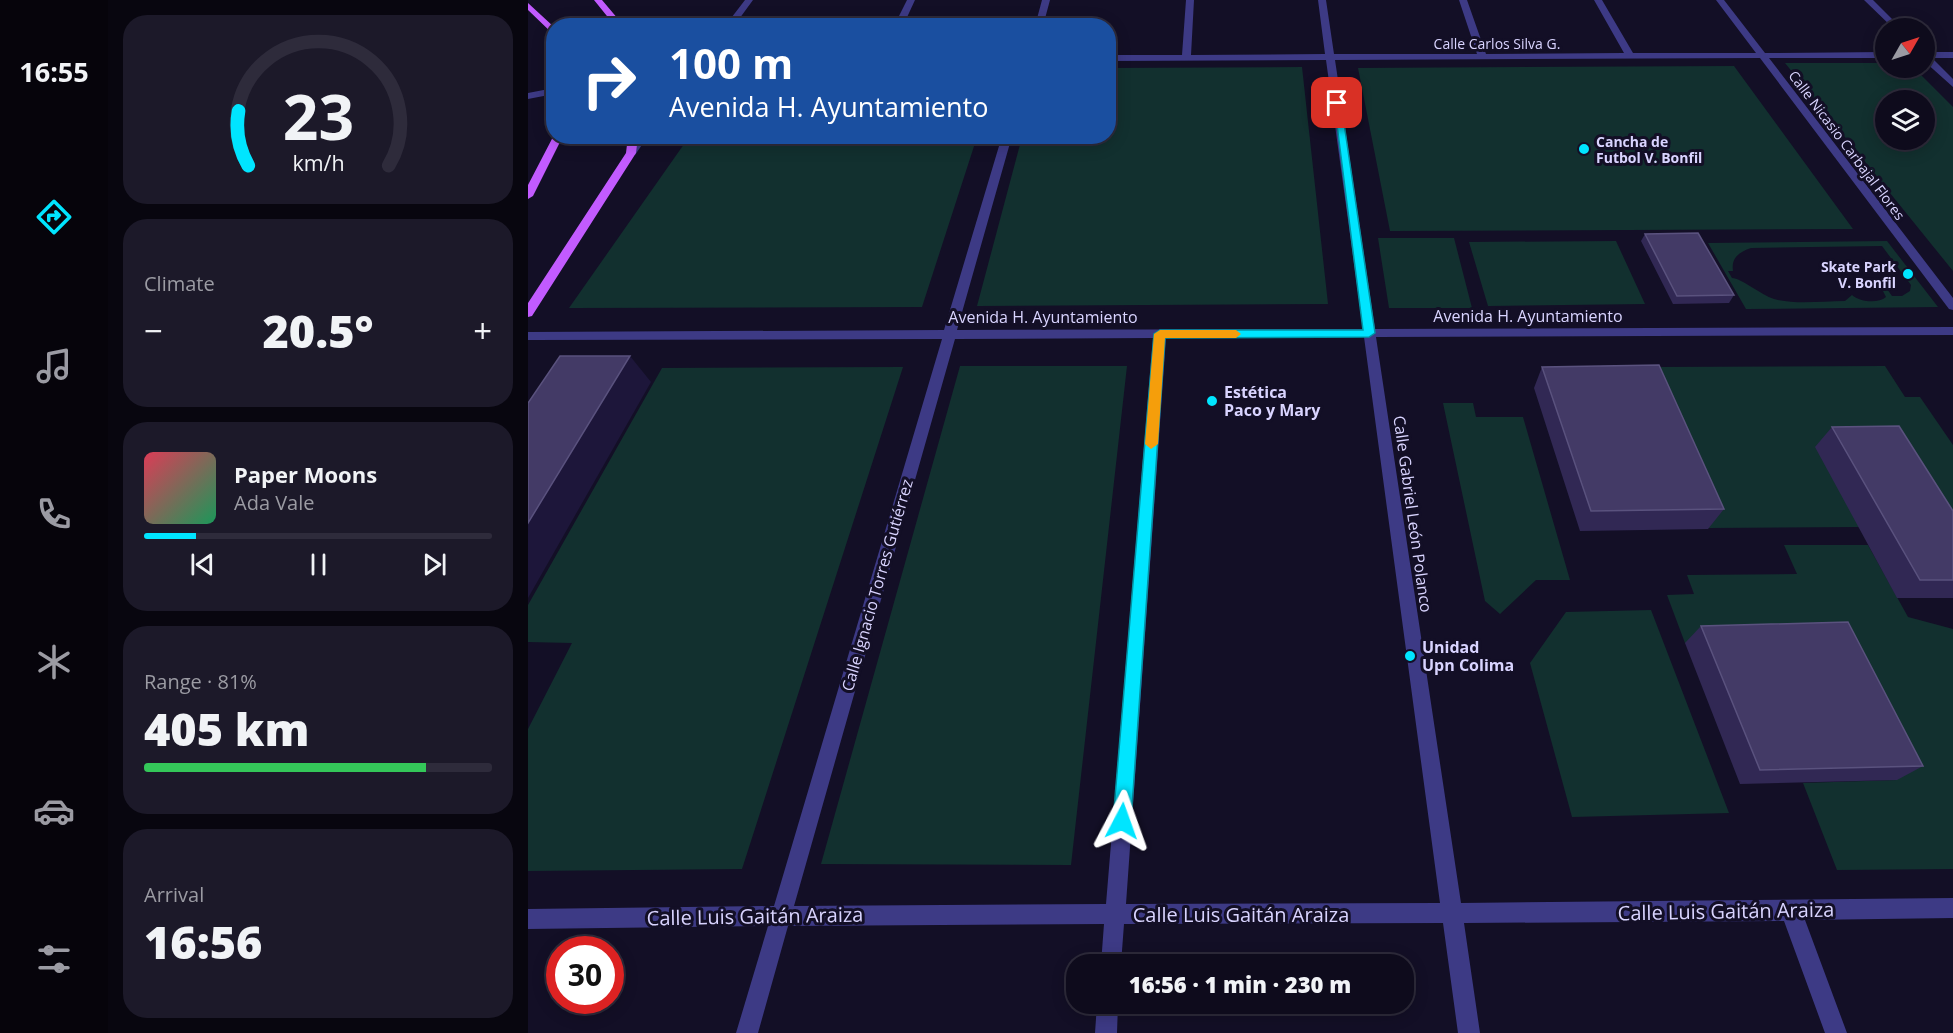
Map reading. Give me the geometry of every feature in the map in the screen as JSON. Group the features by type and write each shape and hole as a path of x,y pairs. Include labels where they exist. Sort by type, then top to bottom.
{"main road":[{"path":"598,0 613,18"},
{"path":"528,5 546,24"},
{"path":"528,196 554,144"},
{"path":"528,313 631,153 632,144"}],"street":[{"path":"735,18 749,0"},
{"path":"902,18 911,0"},
{"path":"1041,18 1046,0"},
{"path":"1186,58 1190,0"},
{"name":"Calle Gabriel León Polanco","path":"1322,0 1469,1033"},
{"path":"1463,0 1483,57"},
{"path":"1598,0 1630,56"},
{"name":"Calle Nicasio Carbajal Flores","path":"1720,0 1953,306"},
{"path":"1868,0 1887,18"},
{"path":"1935,55 1953,55"},
{"name":"Calle Carlos Silva G.","path":"1116,58 1875,56"},
{"path":"1935,65 1953,84"},
{"path":"528,96 546,93"},
{"path":"631,153 637,144"},
{"name":"Calle Ignacio Torres Gutiérrez","path":"747,1033 1005,144"},
{"name":"Avenida H. Ayuntamiento","path":"528,336 1953,331"},
{"path":"1112,954 1160,334"},
{"name":"Calle Luis Gaitán Araiza","path":"528,919 1115,913 1452,915 1953,908"},
{"path":"1791,911 1836,1033"},
{"path":"1106,1033 1107,1014"}],"green space":[{"path":"1785,63 1875,63 1875,78 1924,78 1953,107 1953,271"},
{"name":"Cancha de Futbol V. Bonfil","path":"1734,66 1853,229 1390,231 1358,68"},
{"path":"1302,67 1328,304 977,306 1020,144 1116,144 1116,68"},
{"path":"684,144 975,144 922,307 569,308"},
{"path":"1378,238 1454,238 1472,308 1389,308"},
{"path":"1616,241 1645,304 1488,306 1469,242"},
{"name":"Skate Park V. Bonfil","path":"1887,241 1938,307 1746,309 1708,243","holes":["1882,246 1911,285 1910,291 1902,296 1892,296 1887,289 1882,289 1886,297 1874,301 1852,295 1845,301 1791,302 1769,297 1732,278 1728,271 1733,271 1733,262 1737,256 1751,248"]},
{"path":"960,366 1127,366 1071,865 821,864"},
{"path":"1885,366 1905,397 1920,397 1953,445 1953,567 1858,527 1708,528 1659,367"},
{"path":"903,367 742,869 528,871 528,729 572,643 528,642 528,605 662,368"},
{"path":"1443,403 1473,403 1476,417 1523,417 1570,580 1536,580 1500,614 1485,601"},
{"path":"1784,545 1868,545 1908,617 1953,629 1953,869 1837,870 1803,783 1896,780 1685,643 1667,595 1694,594 1687,575 1797,574"},
{"path":"1651,610 1729,813 1572,817 1530,663 1566,612"}],"building":[{"path":"1698,233 1734,295 1677,296 1645,234"},
{"path":"560,356 630,356 528,523 528,403"},
{"path":"1659,365 1724,509 1591,511 1542,367"},
{"path":"1899,426 1953,511 1953,580 1920,580 1832,427"},
{"path":"1848,622 1923,766 1760,770 1701,626"}],"slow traffic":[{"path":"1151,444 1160,334 1236,334"}],"place":[{"name":"Cancha de Futbol V. Bonfil","path":"1584,149"},
{"name":"Skate Park V. Bonfil","path":"1908,274"},
{"name":"Estética Paco y Mary","path":"1212,401"},
{"name":"Unidad Upn Colima","path":"1410,656"}],"route":[{"path":"1122,821 1160,334 1369,333 1337,103"}]}
